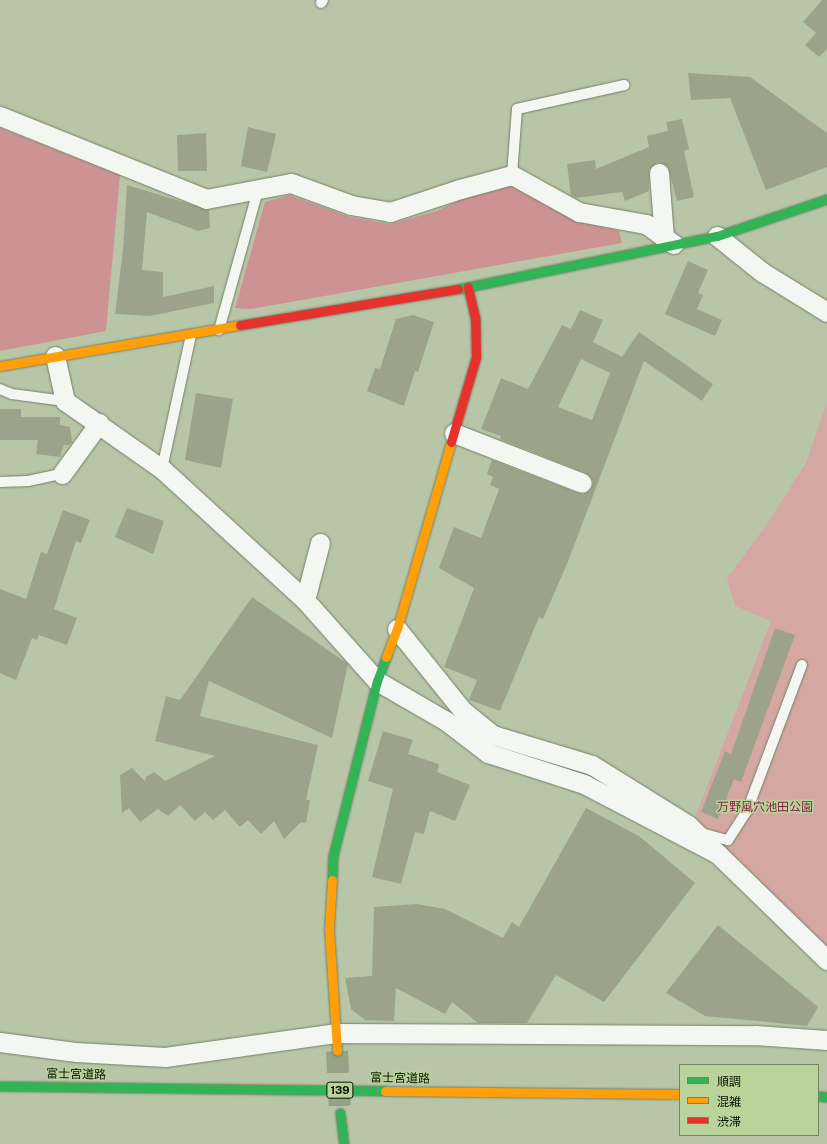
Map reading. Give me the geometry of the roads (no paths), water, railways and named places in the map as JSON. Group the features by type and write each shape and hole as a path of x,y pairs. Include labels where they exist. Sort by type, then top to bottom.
{"main road":[{"path":"0,366 191,335 468,287 669,241 717,236 827,199"},
{"path":"336,1042 329,929 334,856 377,681 397,628 476,357 476,318 468,287"},
{"name":"富士宮道路","path":"0,1086 679,1094"},
{"path":"340,1113 344,1144"}],"street":[{"path":"0,116 206,199 291,183 351,205 390,212 460,189 512,176 580,212 646,224 669,241"},
{"path":"659,173 669,241"},
{"path":"717,236 762,272 827,312"},
{"path":"55,356 66,400 162,469 305,600 377,681 446,721 488,753 584,784 718,854"},
{"path":"62,474 99,423"},
{"path":"454,433 582,483"},
{"path":"305,600 320,543"},
{"path":"397,628 463,711 493,735 592,765 688,825 827,960"},
{"path":"0,1042 76,1052 166,1057 336,1042 755,1035 827,1040"}],"lane":[{"path":"512,176 517,109 624,85"},
{"path":"219,330 258,190"},
{"path":"162,469 191,335"},
{"path":"0,389 12,394 66,400"},
{"path":"0,482 28,481 62,474"},
{"path":"696,832 728,840 747,811 802,665"}],"tunnel":[{"path":"337,1051 340,1113"}],"park label":[{"name":"万野風穴池田公園","path":"765,808"}]}
